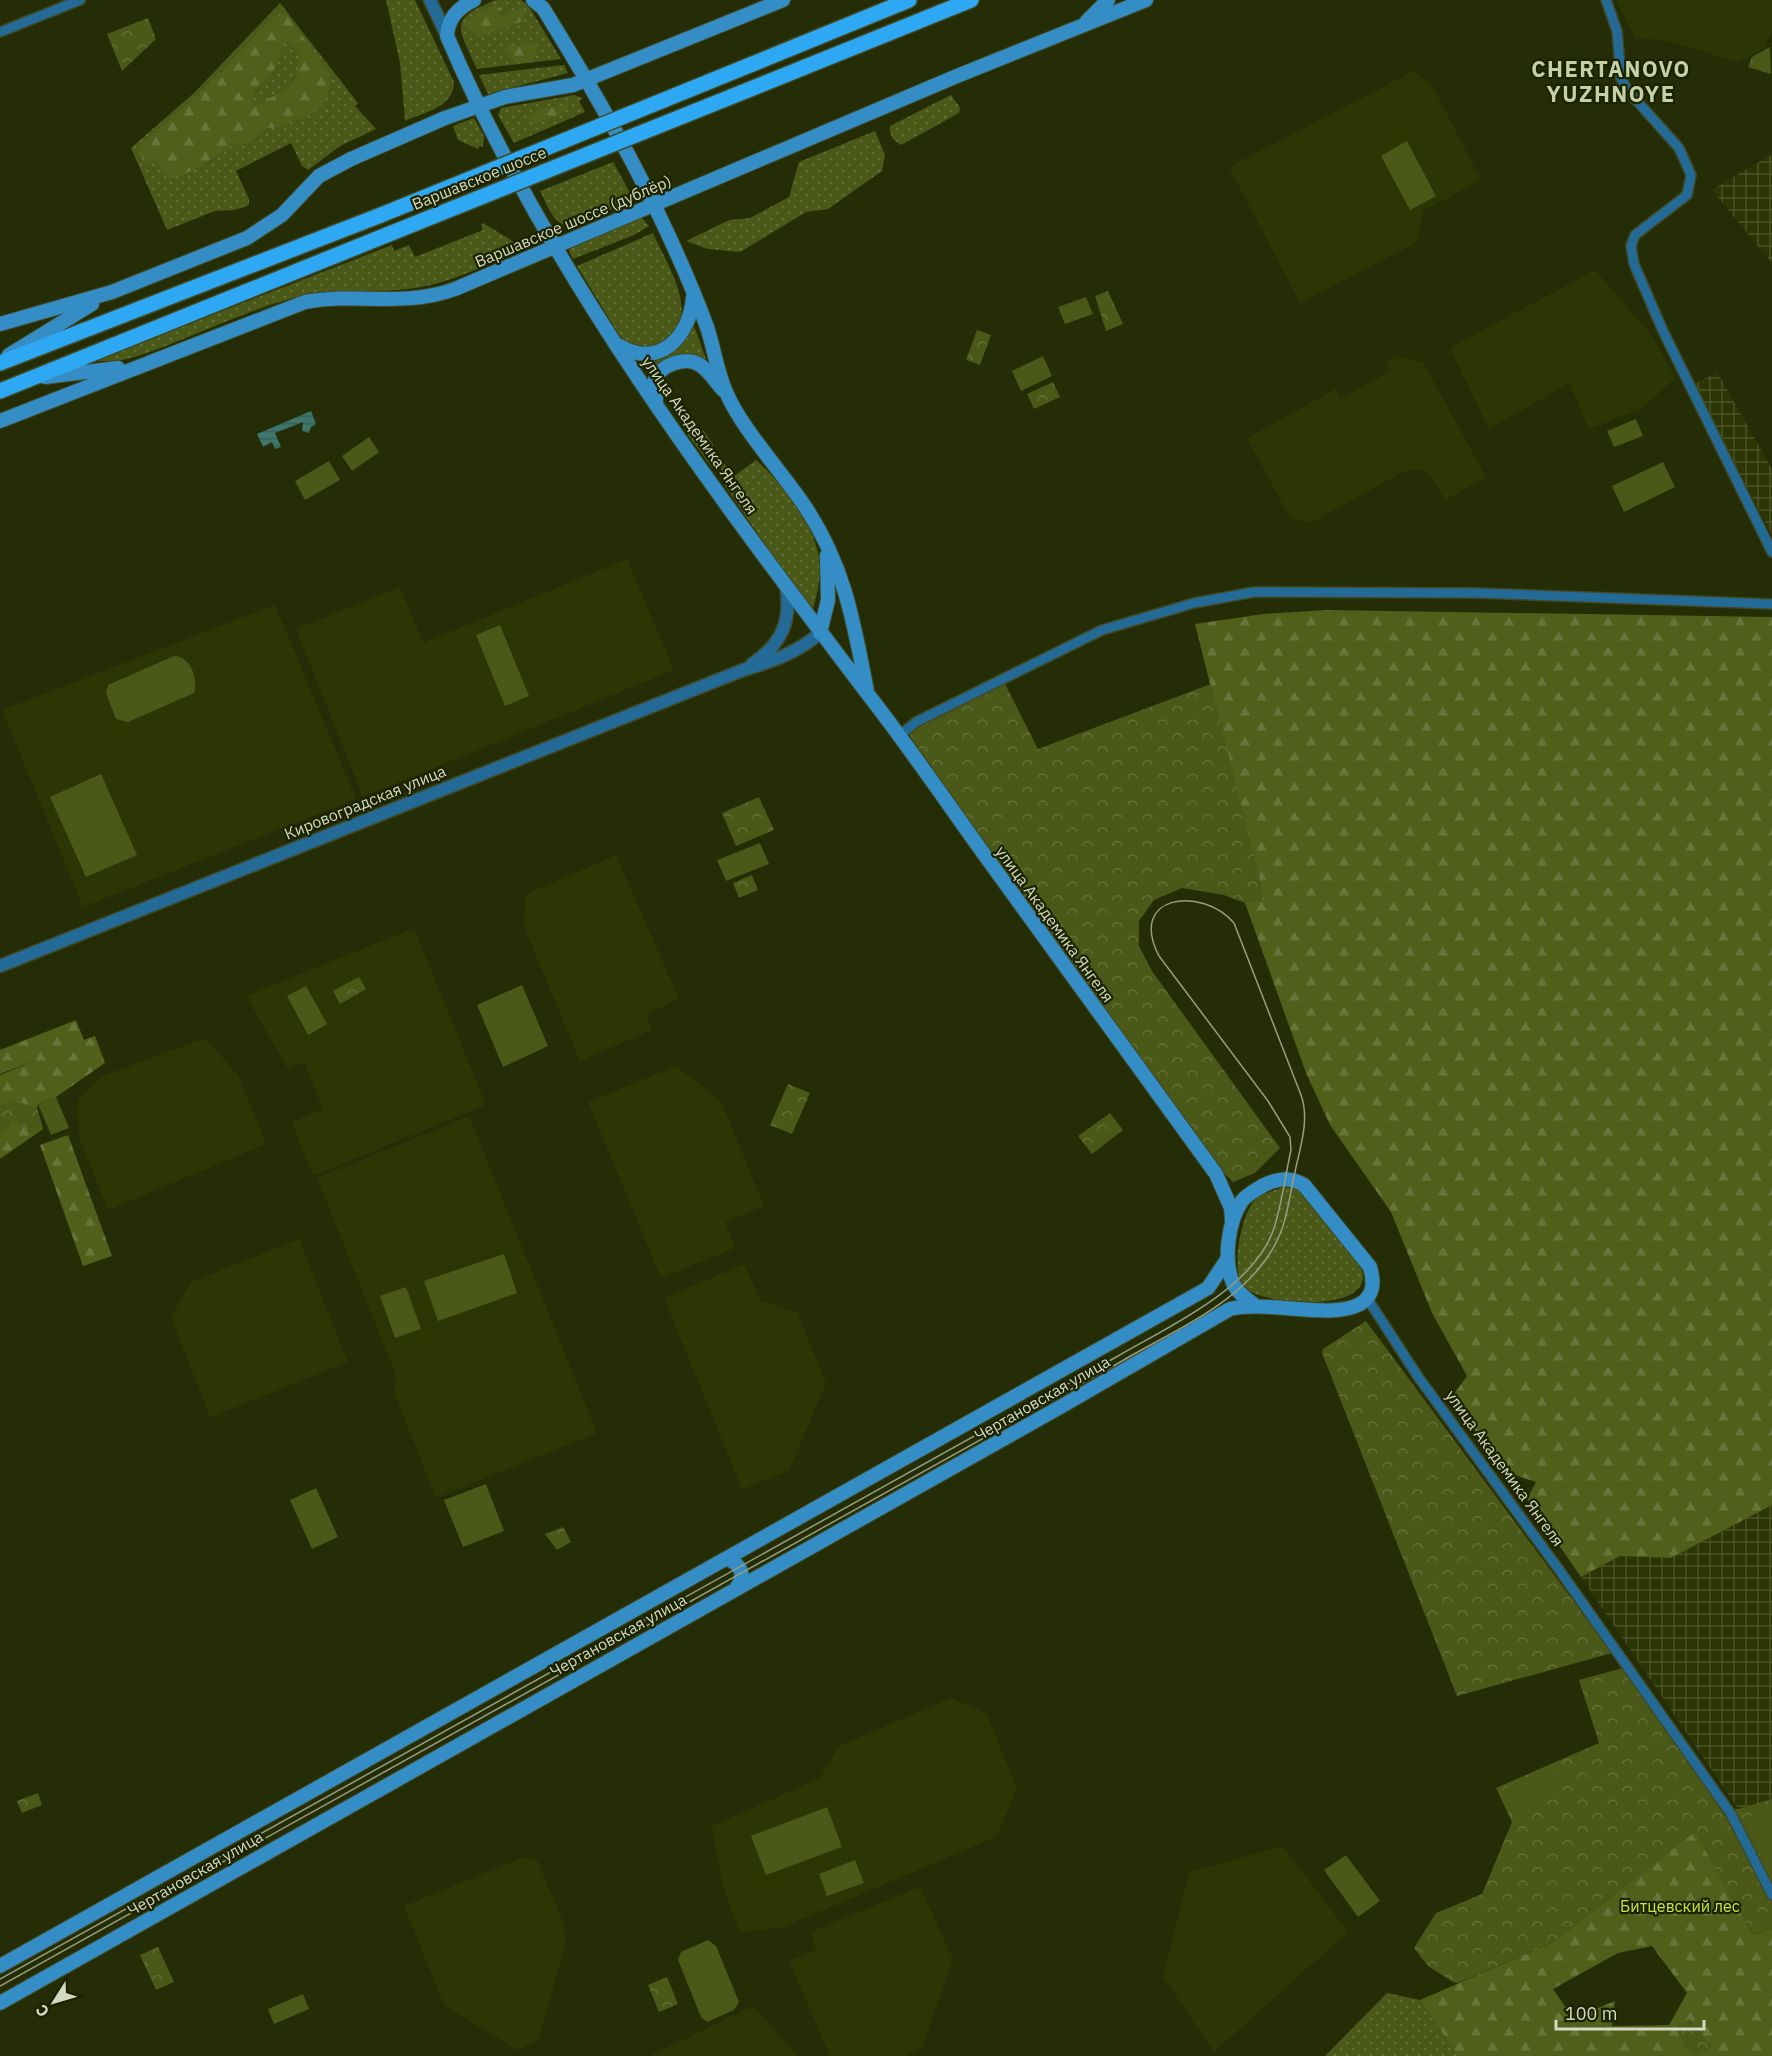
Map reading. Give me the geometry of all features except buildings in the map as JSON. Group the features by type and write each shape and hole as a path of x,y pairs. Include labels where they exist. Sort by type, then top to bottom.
{"main road":[{"path":"447,36 450,21 458,11 474,0"},
{"path":"0,324 112,292 247,238 273,223 313,182 328,171 480,105 588,80 783,0"},
{"name":"Варшавское шоссе","path":"0,362 381,215 909,0"},
{"name":"Варшавское шоссе","path":"0,391 971,0"},
{"path":"1081,26 1108,0"},
{"name":"Варшавское шоссе (дублёр)","path":"0,421 146,362 305,302 352,297 396,301 428,298 557,247 1146,0"},
{"name":"улица Академика Янгеля","path":"538,3 588,80 654,205 706,326 726,392 806,507 827,545 846,588 868,693"},
{"name":"улица Академика Янгеля","path":"447,36 521,185 616,343 786,587 868,693 1216,1174"},
{"path":"0,362 112,292"},
{"path":"616,343 637,354 660,350 686,329 692,312 693,295"},
{"path":"656,402 655,383 658,374 678,362 686,361 701,365 726,392"},
{"path":"30,379 146,362"},
{"path":"820,633 828,600 827,545"},
{"path":"1216,1174 1230,1188 1239,1190 1272,1181 1293,1179 1304,1185 1370,1267 1374,1280 1367,1298"},
{"path":"1216,1174 1231,1208 1232,1223"},
{"name":"Чертановская улица","path":"1256,1306 1232,1283 1228,1258 1232,1223 1243,1200 1272,1181"},
{"name":"Чертановская улица","path":"0,1966 1208,1288 1228,1258"},
{"name":"Чертановская улица","path":"0,2003 1230,1309 1256,1306 1341,1309 1359,1305 1367,1298"},
{"path":"727,1559 735,1562 742,1572 742,1581 737,1587"}],"street":[{"path":"0,32 80,0"},
{"path":"430,0 447,36"},
{"path":"1606,0 1617,31 1621,78 1628,91 1679,148 1691,175 1687,195 1635,235 1631,246 1634,264 1663,331 1772,552"},
{"name":"Кировоградская улица","path":"743,670 769,650 784,629 789,605 786,587"},
{"path":"899,736 915,722 1087,636 1160,612 1233,595 1254,592 1479,593 1772,604"},
{"name":"Кировоградская улица","path":"0,966 743,670 792,653 820,633"},
{"name":"улица Академика Янгеля","path":"1367,1298 1419,1378 1620,1655 1731,1814 1772,1895"}],"shaded area":[{"path":"1616,0 1772,0 1772,30 1765,48 1738,62 1663,40 1635,38"},
{"path":"1414,71 1433,87 1481,180 1423,211 1417,242 1300,303 1229,167"},
{"path":"1772,154 1772,263 1712,190"},
{"path":"1595,270 1653,337 1675,378 1643,408 1589,429 1569,383 1489,429 1450,348"},
{"path":"1397,356 1423,362 1486,477 1445,500 1430,474 1422,470 1407,470 1310,523 1290,518 1247,438 1336,389 1341,398 1390,371 1386,362"},
{"path":"1717,372 1772,469 1772,535 1693,385"},
{"path":"627,559 674,670 363,797 296,629 400,587 423,643"},
{"path":"275,605 356,799 83,907 2,710"},
{"path":"616,855 679,999 646,1014 652,1030 580,1061 524,927 525,895"},
{"path":"414,928 484,1100 483,1106 313,1176 292,1122 323,1109 304,1062 288,1069 246,996"},
{"path":"205,1038 238,1075 266,1144 108,1210 79,1138 78,1100 100,1077"},
{"path":"676,1066 721,1101 764,1206 725,1222 735,1248 661,1278 588,1102"},
{"path":"469,1116 597,1433 436,1498 394,1392 396,1375 317,1178"},
{"path":"299,1239 348,1362 210,1417 171,1317 191,1282"},
{"path":"744,1264 761,1301 797,1312 826,1383 789,1471 742,1489 664,1298"},
{"path":"1772,1505 1772,1799 1738,1809 1581,1577 1620,1556 1671,1558"},
{"path":"951,1698 986,1713 1017,1788 996,1837 781,1928 740,1932 722,1884 712,1826 820,1778 839,1746"},
{"path":"1283,1846 1348,1932 1214,2052 1163,1977 1189,1872"},
{"path":"524,1857 537,1860 564,1924 565,1945 538,2041 517,2050 444,2005 404,1906"},
{"path":"920,1887 953,1959 922,2048 905,2056 830,2056 789,1961 817,1949 810,1932"},
{"path":"753,2006 798,2056 649,2056 662,2050"}],"green space":[{"path":"386,0 415,0 454,82 453,90 444,103 405,121 400,63"},
{"path":"496,0 521,0 528,5 561,59 477,69 465,43 461,26 463,19 470,13"},
{"path":"280,3 358,103 355,106 376,129 340,146 308,170 302,166 291,143 236,171 249,199 249,205 235,210 215,211 167,230 131,148 194,93"},
{"path":"495,6 502,8 499,13 501,19 510,12 523,8 527,12 520,22 478,37 464,25 477,12"},
{"path":"285,13 331,75 327,99 314,113 279,127 267,128 248,143 235,144 193,170 170,180 156,161 144,164 138,146 197,97 273,18","holes":["286,42 292,43 300,54 298,73 292,86 258,105 253,103 256,89 277,64 281,45"]},
{"path":"148,18 156,39 122,71 107,34"},
{"path":"535,44 538,46 532,62 516,63 504,49 509,46"},
{"path":"1770,47 1771,74 1748,67 1752,57"},
{"path":"564,65 568,73 488,94 479,75"},
{"path":"574,95 583,98 579,101 585,112 514,143 498,115 501,108"},
{"path":"951,95 960,108 959,113 901,145 892,137 890,126"},
{"path":"567,102 568,109 557,116 533,123 530,118 538,109 557,107"},
{"path":"474,118 484,136 483,147 480,146 478,149 458,140 453,126"},
{"path":"875,131 885,155 882,171 828,209 806,212 740,252 708,249 686,241 729,220 750,218 789,197 799,162"},
{"path":"1407,141 1436,196 1410,210 1381,156"},
{"path":"613,162 634,200 571,226 560,223 548,208 540,191"},
{"path":"641,217 649,226 634,235 573,259 570,248"},
{"path":"483,223 524,248 434,284 406,289 328,292 297,297 138,356 118,361 94,361 392,245 394,251 409,245 415,257 483,230 481,224"},
{"path":"653,233 672,272 681,301 681,314 677,327 668,337 643,349 627,343 619,335 577,266"},
{"path":"1108,291 1123,324 1106,331 1095,296"},
{"path":"1086,297 1093,314 1065,324 1058,307"},
{"path":"694,326 706,359 689,356 675,358 662,365 650,377 642,364 672,351"},
{"path":"977,330 991,335 980,365 966,360"},
{"path":"1043,356 1052,376 1021,391 1012,371"},
{"path":"1053,382 1060,397 1034,409 1027,394"},
{"path":"1636,419 1643,436 1614,447 1607,431"},
{"path":"703,430 713,444 713,469 685,431"},
{"path":"369,437 379,452 352,471 342,456"},
{"path":"756,460 788,494 813,537 820,567 819,585 812,613 725,486 721,473 722,461 734,476"},
{"path":"329,461 340,480 305,500 295,481"},
{"path":"1663,462 1675,487 1624,512 1612,486"},
{"path":"1327,610 1772,617 1772,1505 1671,1558 1620,1556 1581,1577 1527,1499 1536,1482 1506,1472 1451,1398 1467,1376 1432,1313 1391,1212 1330,1125 1306,1073 1245,903 1264,899 1195,624 1263,614"},
{"path":"500,625 529,696 505,706 476,635"},
{"path":"174,656 185,660 192,669 195,681 194,693 128,722 116,719 106,693 108,685"},
{"path":"1005,684 1038,749 1211,684 1265,900 1245,903 1224,895 1182,888 1154,900 1139,921 1139,946 1152,971 1280,1148 1255,1173 1233,1182 1225,1174 1108,1016 911,738 909,729 920,722"},
{"path":"101,774 137,855 86,877 50,797"},
{"path":"759,797 774,830 736,846 722,813"},
{"path":"760,843 769,864 726,881 717,860"},
{"path":"752,875 758,890 739,898 733,883"},
{"path":"359,977 366,989 340,1004 333,991"},
{"path":"522,985 548,1046 503,1067 477,1005"},
{"path":"306,986 327,1024 308,1035 287,996"},
{"path":"76,1020 84,1040 95,1036 105,1063 56,1097 38,1104 43,1129 0,1159 0,1075 39,1059 0,1074 0,1050"},
{"path":"788,1084 810,1093 792,1134 770,1125"},
{"path":"56,1097 69,1128 51,1135 38,1104"},
{"path":"14,1100 37,1108 43,1129 30,1133 23,1125 12,1120 0,1137 0,1106"},
{"path":"1110,1113 1123,1130 1092,1154 1078,1136"},
{"path":"68,1135 112,1256 83,1266 40,1145"},
{"path":"1283,1187 1297,1188 1304,1195 1338,1235 1361,1268 1363,1275 1359,1287 1348,1296 1331,1301 1289,1301 1270,1298 1244,1287 1238,1269 1238,1257 1241,1231 1249,1208 1257,1198"},
{"path":"504,1254 517,1293 438,1321 424,1281"},
{"path":"406,1287 421,1329 395,1338 380,1296"},
{"path":"1366,1321 1612,1653 1457,1696 1322,1353 1323,1349"},
{"path":"486,1484 504,1531 463,1547 444,1500"},
{"path":"316,1488 338,1537 312,1549 290,1500"},
{"path":"563,1527 571,1542 557,1550 545,1534"},
{"path":"1623,1668 1723,1809 1738,1809 1772,1799 1772,1929 1753,1935 1695,1832 1554,1942 1458,1983 1453,1982 1428,1966 1414,1948 1436,1913 1482,1894 1512,1822 1496,1788 1599,1743 1579,1680"},
{"path":"1553,1767 1564,1793 1515,1815 1503,1789"},
{"path":"38,1793 42,1805 22,1813 17,1801"},
{"path":"827,1807 842,1847 766,1875 751,1836"},
{"path":"1772,1811 1772,1871 1769,1871 1741,1820"},
{"name":"Битцевский лес","path":"1695,1831 1753,1935 1772,1929 1772,2056 1458,2056 1420,2000 1554,1942","holes":["1652,1946 1687,1993 1669,2025 1612,2026 1615,2001 1573,2018 1553,1989 1618,1953"]},
{"path":"1346,1855 1380,1901 1358,1917 1324,1870"},
{"path":"855,1860 864,1883 827,1896 819,1874"},
{"path":"708,1940 716,1946 739,2002 734,2010 707,2022 701,2017 678,1960 681,1952"},
{"path":"158,1947 174,1982 156,1990 140,1955"},
{"path":"667,1977 678,2004 659,2012 648,1985"},
{"path":"1387,1993 1420,2000 1458,2056 1325,2056"},
{"path":"303,1994 309,2009 274,2024 268,2009"},
{"path":"1689,2019 1712,2044 1709,2049 1695,2056 1687,2052 1677,2029"}],"water":[{"path":"311,411 316,424 311,427 309,433 302,431 303,422 275,433 281,447 275,449 272,442 263,447 257,434"}],"tram line":[{"path":"0,1979 1160,1332 1228,1288 1247,1271 1262,1252 1273,1231 1291,1150 1290,1137 1268,1101 1159,956 1152,935 1153,919 1160,909 1172,902 1188,901 1204,904 1220,911 1234,923 1301,1095 1305,1114 1283,1227 1268,1256 1233,1294 1167,1336 0,1986"}],"district":[{"name":"CHERTANOVO YUZHNOYE","path":"1611,80"}]}
